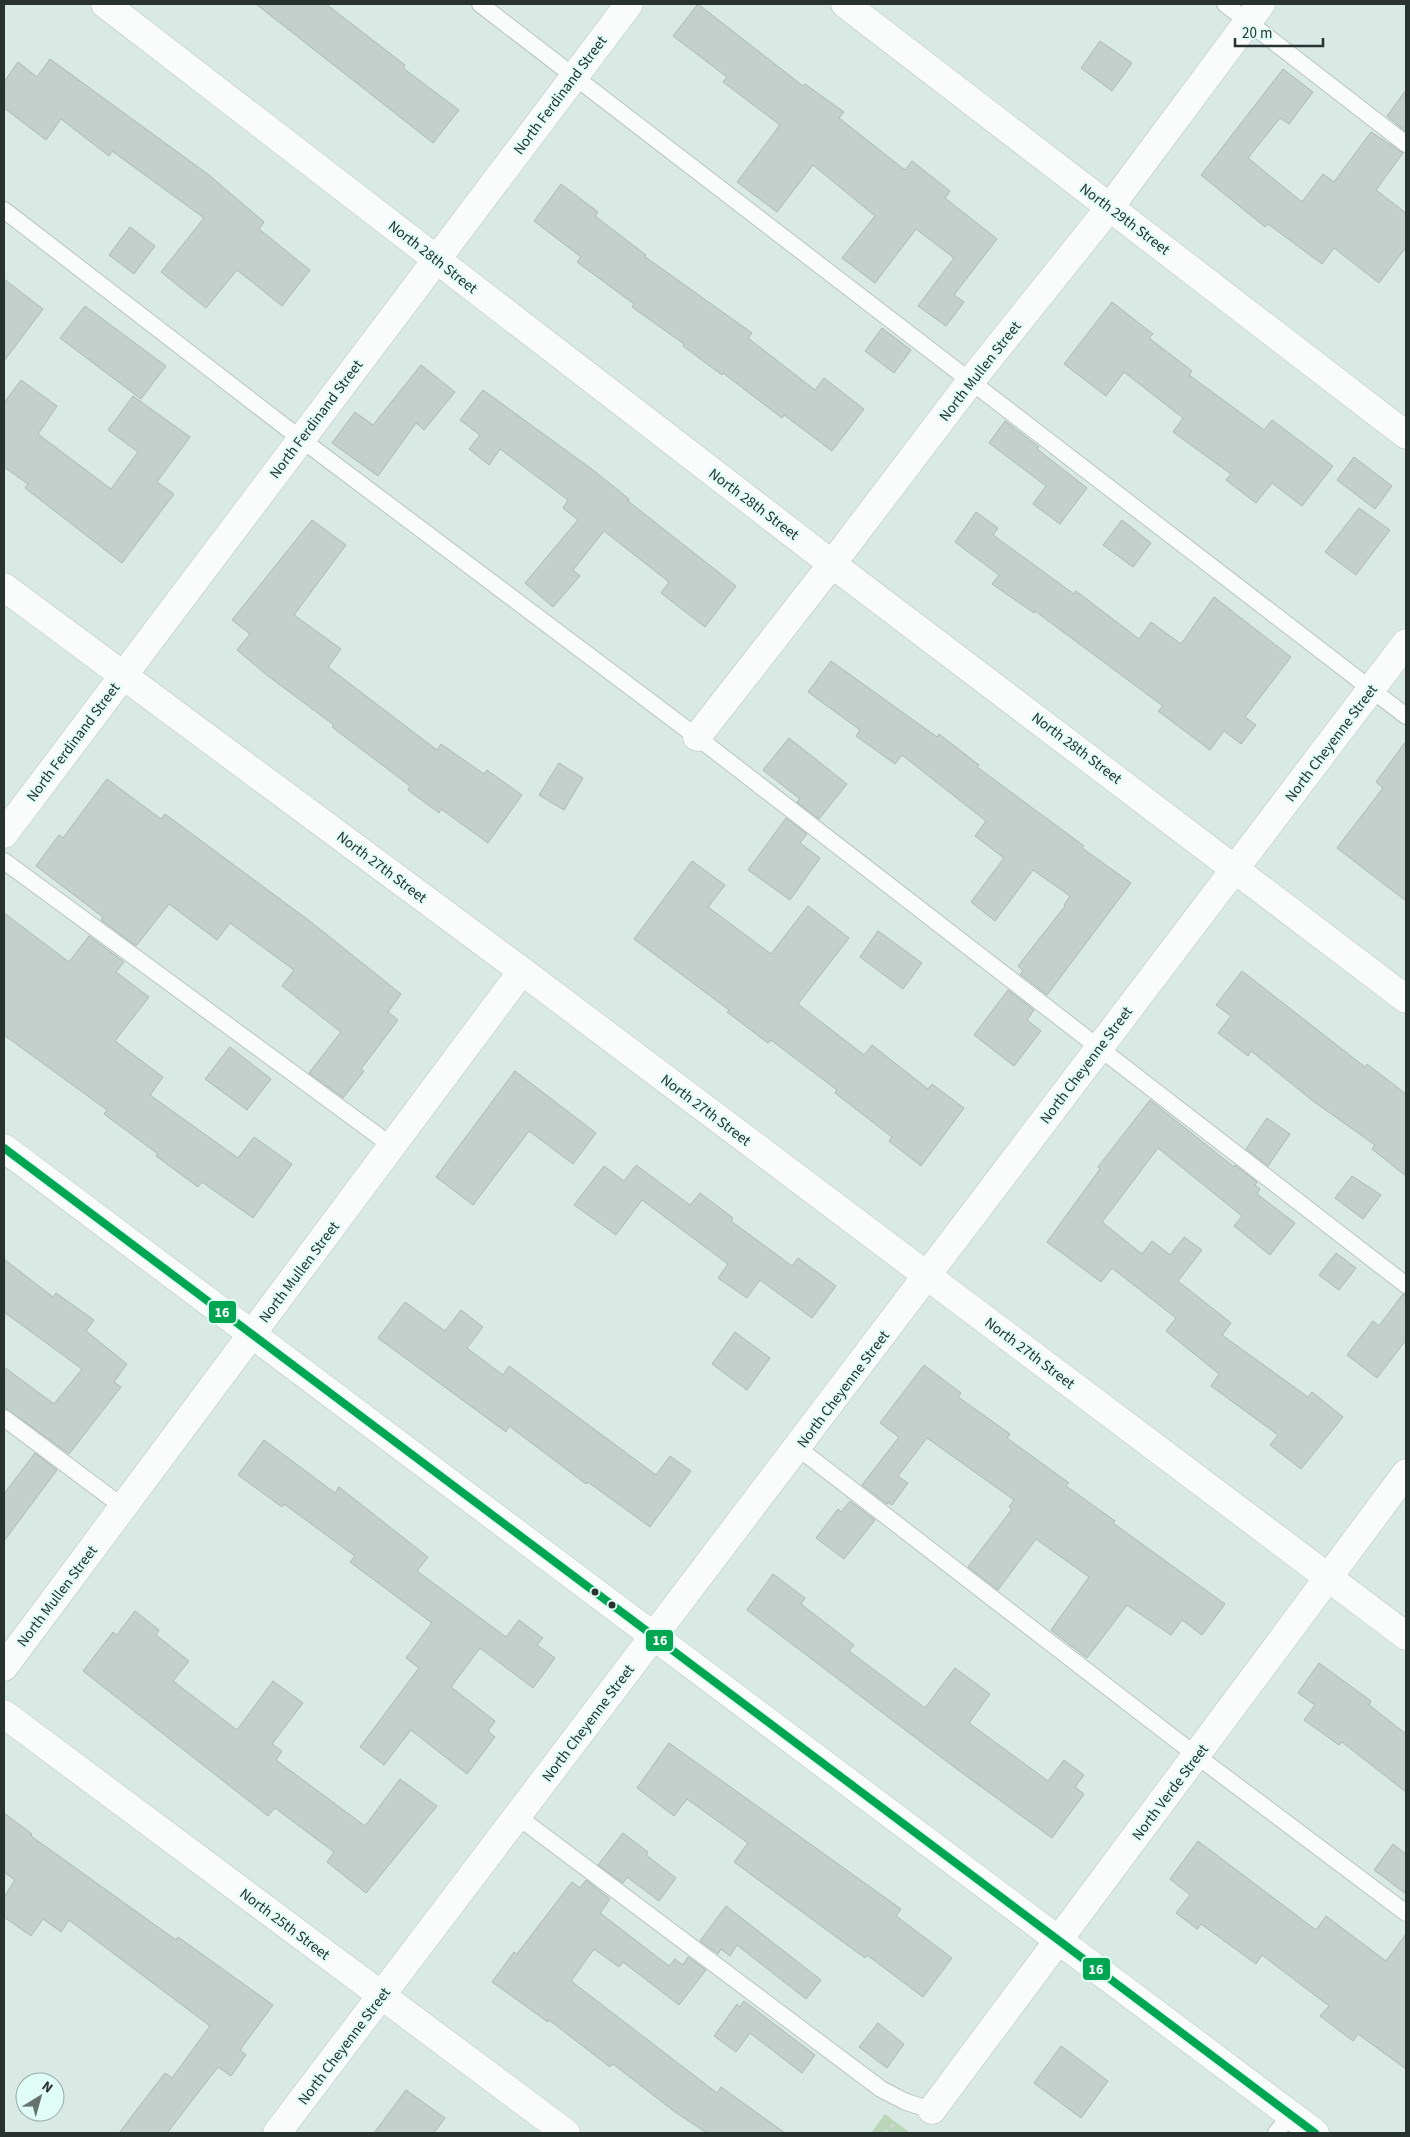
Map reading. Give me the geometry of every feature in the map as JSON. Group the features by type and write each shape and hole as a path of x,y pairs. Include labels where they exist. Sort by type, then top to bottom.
{"street":[{"name":"North 28th Street","path":"105,4 832,564 1236,868 1406,999"},
{"name":"North Ferdinand Street","path":"4,834 629,4"},
{"name":"North 29th Street","path":"845,4 1406,435"},
{"name":"North Mullen Street","path":"697,737 832,564 970,382 1110,207 1254,12"},
{"name":"North 27th Street","path":"4,586 928,1275 1406,1636"},
{"name":"North Cheyenne Street","path":"278,2133 1406,643"},
{"name":"North Mullen Street","path":"4,1667 522,971"},
{"path":"4,1148 655,1635 1058,1940 1283,2124 1315,2133"},
{"name":"North Verde Street","path":"932,2110 1406,1473"},
{"name":"North 25th Street","path":"4,1714 566,2133"}],"lane":[{"path":"480,4 1406,716"},
{"path":"1225,4 1254,12 1406,144"},
{"path":"4,210 301,439 697,737 1406,1285"},
{"path":"4,861 392,1146"},
{"path":"4,1418 123,1507"},
{"path":"798,1448 1197,1756 1406,1913"},
{"path":"517,1816 881,2089 906,2102 932,2110"}],"green space":[{"path":"885,2114 910,2133 871,2133"}],"building":[{"path":"256,4 326,4 405,65 403,68 459,110 433,143"},
{"path":"698,4 803,86 805,84 844,112 839,118 905,170 912,161 950,191 945,198 997,239 954,295 964,302 946,326 918,306 954,258 916,229 875,283 842,258 875,216 813,165 777,212 737,182 780,125 723,82 727,77 673,36"},
{"path":"1100,41 1132,63 1112,91 1081,68"},
{"path":"50,59 209,175 264,222 259,229 310,270 282,306 237,270 206,308 161,272 204,218 112,151 109,156 61,119 46,140 4,108 4,82 18,62 37,77"},
{"path":"1283,69 1313,92 1289,124 1280,118 1248,158 1302,202 1323,174 1334,182 1371,132 1403,153 1376,190 1406,213 1406,247 1379,283 1334,248 1322,264 1268,224 1265,227 1201,175"},
{"path":"1406,90 1406,132 1387,116"},
{"path":"561,184 598,212 595,216 646,255 644,256 752,333 748,338 815,390 824,378 864,409 832,451 784,415 782,418 723,373 722,375 683,346 684,344 632,307 634,304 577,262 581,257 534,221"},
{"path":"130,227 155,246 134,274 109,255"},
{"path":"4,279 43,309 4,361"},
{"path":"1112,302 1153,334 1149,338 1192,371 1189,375 1264,430 1272,420 1333,466 1302,506 1272,483 1256,503 1226,480 1231,474 1173,432 1183,418 1124,372 1106,396 1064,364"},
{"path":"85,306 166,366 141,399 60,338"},
{"path":"882,328 911,350 894,373 865,351"},
{"path":"421,365 455,392 424,430 416,423 378,476 332,443 355,412 373,425"},
{"path":"21,380 57,406 38,434 111,489 138,452 108,430 133,396 190,437 157,482 174,494 122,563 25,488 28,484 4,467 4,403"},
{"path":"483,390 593,470 629,499 628,501 736,586 705,627 661,593 669,582 604,531 573,570 580,576 553,607 525,583 578,520 563,508 568,500 500,449 489,465 469,449 480,435 460,420"},
{"path":"1005,421 1087,488 1060,524 1033,504 1046,486 989,443"},
{"path":"1354,457 1392,486 1375,509 1337,480"},
{"path":"1359,508 1390,530 1356,575 1325,552"},
{"path":"976,512 998,528 993,535 1074,594 1076,591 1139,639 1151,622 1181,644 1214,597 1291,657 1245,717 1256,725 1241,744 1224,731 1210,750 1158,711 1163,706 1035,611 1034,613 992,584 999,575 955,542"},
{"path":"312,520 346,545 294,615 341,649 328,667 437,750 441,744 484,774 487,770 522,795 488,843 441,809 439,813 408,790 410,786 332,727 334,725 268,676 237,650 250,634 232,620"},
{"path":"1122,520 1151,543 1133,567 1103,545"},
{"path":"831,661 937,737 939,734 979,765 977,767 1084,846 1082,848 1131,883 1047,995 1020,974 1023,971 1018,966 1065,906 1070,896 1033,870 995,921 971,902 1004,858 975,836 986,821 902,755 895,764 856,736 860,730 808,692"},
{"path":"789,738 847,784 819,819 797,802 800,799 763,770"},
{"path":"1406,741 1406,901 1337,848 1383,788 1376,782"},
{"path":"559,763 583,778 564,810 539,795"},
{"path":"107,779 161,819 165,814 311,922 401,994 388,1012 398,1020 361,1069 364,1071 343,1098 309,1073 341,1032 282,986 294,970 230,923 217,940 169,904 136,946 101,920 103,917 36,866 59,835 63,838"},
{"path":"786,818 807,834 800,843 820,858 790,900 748,870"},
{"path":"692,861 725,885 708,907 771,954 808,906 849,938 798,1004 864,1055 872,1045 928,1089 932,1084 964,1108 921,1166 889,1141 892,1137 835,1093 837,1090 771,1040 768,1043 727,1012 729,1010 634,939"},
{"path":"4,913 69,962 89,936 124,962 116,972 149,997 115,1041 163,1077 150,1095 238,1158 254,1137 292,1164 253,1218 202,1182 198,1187 156,1156 158,1154 104,1114 107,1110 4,1035"},
{"path":"878,931 922,963 903,989 860,957"},
{"path":"1242,971 1365,1067 1367,1064 1406,1094 1406,1176 1372,1149 1375,1145 1313,1101 1251,1051 1248,1056 1218,1033 1231,1016 1216,1005"},
{"path":"1008,990 1034,1010 1027,1020 1041,1031 1014,1066 974,1035"},
{"path":"230,1047 271,1079 247,1110 205,1079"},
{"path":"515,1071 596,1133 573,1164 529,1131 473,1205 436,1177"},
{"path":"1150,1100 1234,1167 1235,1165 1257,1182 1255,1185 1260,1189 1257,1194 1295,1223 1270,1255 1234,1226 1242,1216 1158,1148 1102,1222 1142,1254 1152,1241 1170,1255 1184,1237 1202,1250 1178,1281 1231,1323 1222,1335 1308,1397 1312,1392 1343,1417 1301,1469 1270,1445 1278,1435 1211,1386 1219,1374 1166,1331 1176,1318 1112,1268 1101,1282 1047,1242 1100,1169 1098,1167"},
{"path":"1267,1118 1290,1134 1268,1166 1246,1149"},
{"path":"636,1165 690,1205 700,1193 733,1218 731,1221 792,1266 798,1258 836,1286 812,1318 760,1280 747,1298 718,1278 728,1264 642,1200 616,1235 574,1205 604,1166 624,1181"},
{"path":"1352,1176 1381,1195 1363,1219 1335,1198"},
{"path":"1336,1253 1356,1268 1339,1290 1319,1275"},
{"path":"4,1259 53,1297 56,1293 94,1320 86,1331 127,1364 114,1382 121,1387 69,1454 4,1407 4,1367 54,1404 82,1369 4,1312"},
{"path":"1403,1294 1406,1295 1406,1340 1377,1378 1347,1355 1373,1321 1379,1326"},
{"path":"405,1302 445,1331 461,1310 483,1327 467,1348 503,1375 509,1366 656,1475 670,1456 691,1471 650,1527 588,1482 586,1484 509,1426 506,1432 378,1338"},
{"path":"735,1332 770,1358 747,1390 712,1364"},
{"path":"924,1365 961,1393 958,1397 1010,1434 1007,1438 1069,1483 1066,1486 1115,1521 1113,1523 1225,1604 1202,1635 1182,1620 1171,1635 1127,1605 1087,1658 1051,1630 1089,1577 1036,1539 998,1590 968,1567 1012,1509 1009,1507 1014,1500 927,1438 898,1476 908,1483 892,1505 888,1502 887,1504 862,1485 899,1437 880,1423"},
{"path":"264,1440 335,1493 339,1487 428,1557 417,1571 506,1637 519,1620 543,1638 537,1645 555,1658 533,1688 480,1648 451,1687 495,1721 488,1731 495,1737 467,1774 411,1730 384,1765 360,1747 419,1668 406,1658 432,1623 350,1562 355,1556 284,1504 282,1507 238,1475"},
{"path":"35,1453 57,1470 4,1541 4,1494"},
{"path":"850,1501 875,1520 844,1559 816,1538 838,1509 841,1512"},
{"path":"773,1574 805,1598 801,1604 854,1645 849,1651 925,1708 955,1668 990,1694 969,1723 1048,1781 1064,1760 1084,1775 1075,1787 1084,1794 1052,1838 958,1770 747,1610"},
{"path":"135,1611 159,1630 156,1635 189,1661 173,1681 237,1730 273,1681 303,1703 272,1744 282,1751 276,1760 365,1826 400,1779 437,1806 366,1893 327,1862 334,1852 275,1808 268,1816 83,1671 113,1632 117,1635"},
{"path":"1319,1663 1371,1701 1369,1705 1406,1734 1406,1792 1342,1742 1339,1745 1304,1720 1315,1705 1298,1693"},
{"path":"669,1743 901,1909 896,1916 952,1958 923,1997 867,1955 865,1958 734,1862 748,1843 687,1799 674,1816 637,1788"},
{"path":"4,1813 32,1834 31,1836 176,1940 178,1937 273,2005 240,2050 246,2055 231,2076 218,2067 167,2133 119,2133 165,2073 172,2078 210,2026 69,1920 61,1932 43,1919 31,1936 4,1917 4,1897 15,1880 4,1872"},
{"path":"623,1833 648,1852 646,1855 676,1878 659,1901 627,1877 623,1883 598,1865"},
{"path":"1198,1841 1316,1930 1326,1916 1386,1961 1406,1934 1406,2069 1358,2034 1353,2041 1320,2016 1329,2006 1262,1955 1256,1964 1201,1924 1197,1929 1176,1913 1190,1895 1170,1879"},
{"path":"1393,1844 1406,1854 1406,1894 1374,1870"},
{"path":"586,1880 610,1899 600,1913 669,1966 675,1959 683,1965 688,1957 706,1970 679,2005 623,1962 619,1967 594,1949 571,1981 717,2093 721,2087 785,2133 707,2133 675,2112 613,2064 610,2067 549,2020 548,2022 492,1982 514,1952 517,1954 572,1882 580,1888"},
{"path":"726,1906 821,1980 806,1999 737,1945 730,1956 721,1949 718,1954 700,1941"},
{"path":"744,2001 815,2055 802,2073 750,2033 736,2052 714,2036 737,2004 740,2007"},
{"path":"878,2023 904,2044 887,2068 859,2047"},
{"path":"1061,2046 1108,2081 1081,2118 1034,2083"},
{"path":"406,2090 445,2118 434,2133 374,2133"}],"transit line":[{"name":"16","path":"4,1148 1315,2133"}]}
